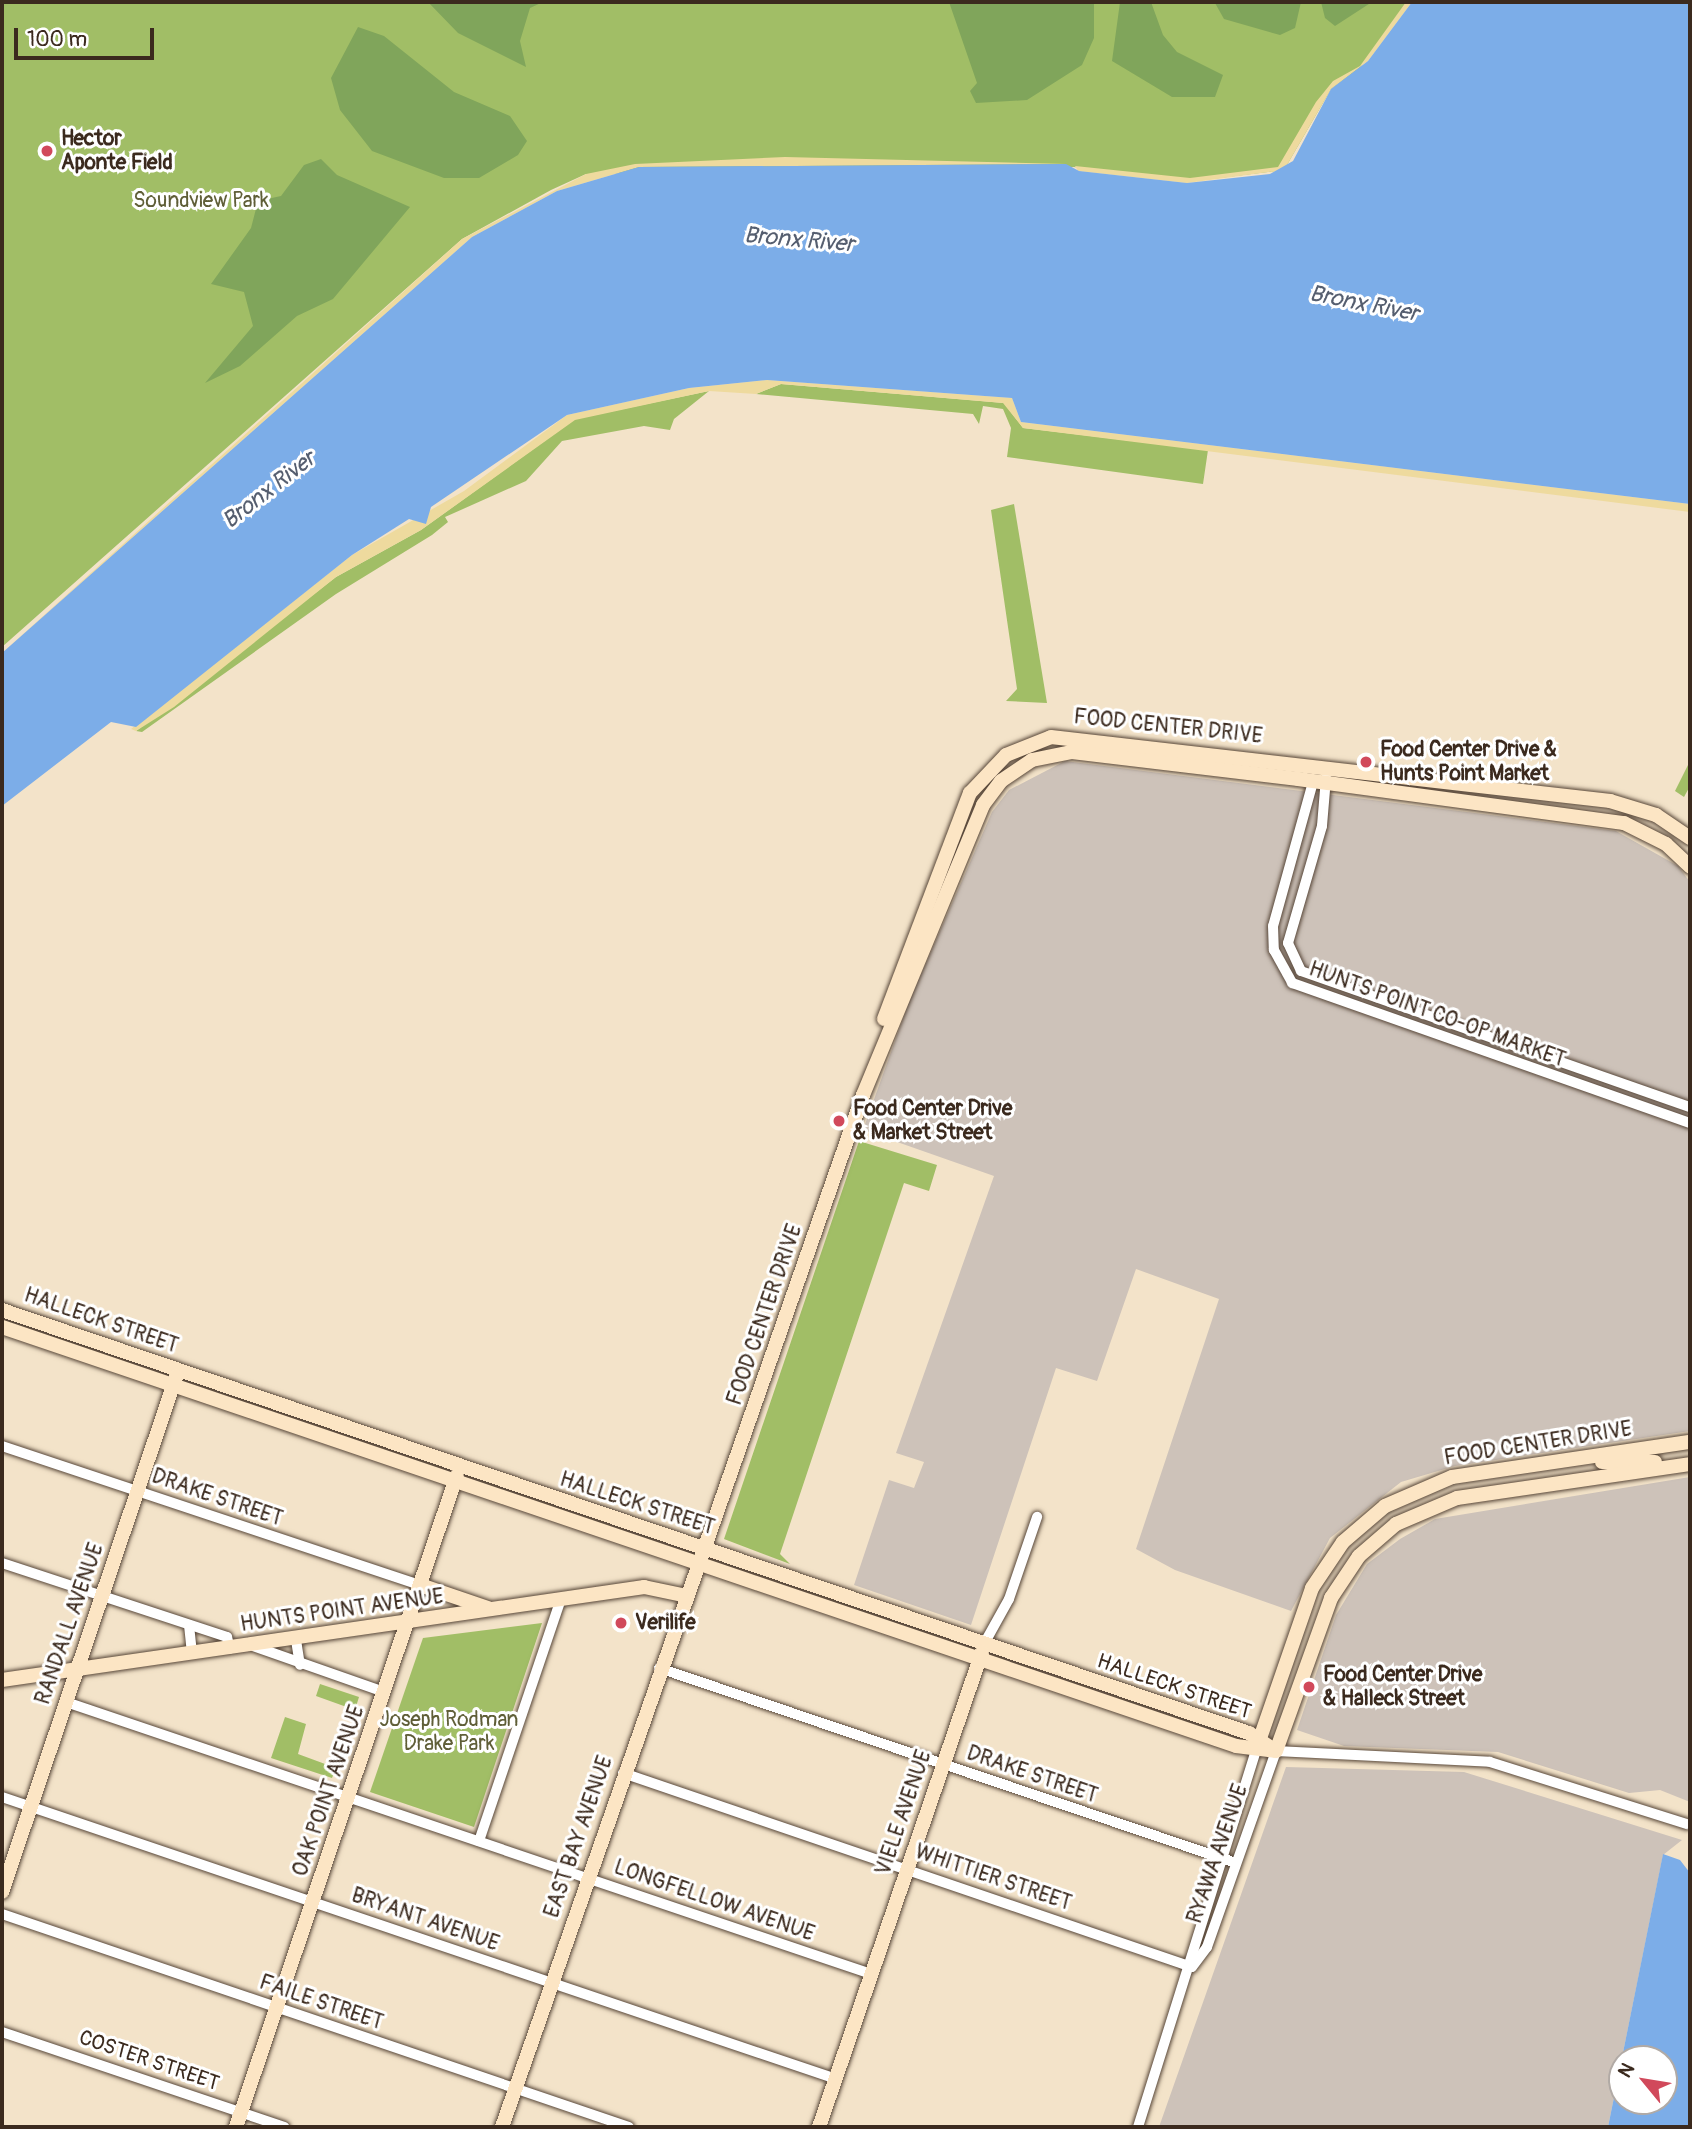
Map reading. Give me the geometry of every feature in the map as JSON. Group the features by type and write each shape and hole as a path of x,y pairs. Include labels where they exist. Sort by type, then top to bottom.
{"main road":[{"name":"FOOD CENTER DRIVE","path":"701,1564 863,1095 907,946 966,802 990,768 1024,745 1062,736 1610,801 1657,815 1690,838"},
{"name":"FOOD CENTER DRIVE","path":"863,1095 995,788 1021,765 1052,754 1133,759 1624,823 1666,844 1690,866"},
{"path":"1133,759 1239,755"},
{"name":"HALLECK STREET","path":"2,1310 984,1644 1258,1745"},
{"name":"HALLECK STREET","path":"2,1327 979,1659 1258,1745"},
{"name":"RANDALL AVENUE","path":"2,1892 179,1369"},
{"name":"FOOD CENTER DRIVE","path":"1258,1745 1312,1588 1356,1529 1385,1506 1435,1482 1690,1442"},
{"path":"1555,1462 1690,1464"},
{"name":"FOOD CENTER DRIVE","path":"1276,1751 1331,1598 1359,1556 1396,1524 1457,1498 1690,1464"},
{"name":"OAK POINT AVENUE","path":"239,2120 459,1467"},
{"name":"EAST BAY AVENUE","path":"502,2127 658,1668 701,1564"},
{"path":"420,1585 489,1608"},
{"name":"HUNTS POINT AVENUE","path":"2,1680 407,1625 489,1608 644,1587 687,1596"},
{"name":"VIELE AVENUE","path":"819,2127 984,1644"},
{"path":"1258,1745 1276,1751"}],"street":[{"path":"1321,765 1329,785"},
{"name":"HUNTS POINT CO-OP MARKET","path":"1314,782 1273,926 1274,950 1292,983 1690,1123"},
{"name":"HUNTS POINT CO-OP MARKET","path":"1329,785 1290,933 1301,971 1690,1107"},
{"name":"DRAKE STREET","path":"2,1446 420,1585"},
{"name":"VIELE AVENUE","path":"984,1644 1009,1599 1037,1517"},
{"path":"2,1563 227,1637 230,1649"},
{"path":"479,1841 561,1599"},
{"path":"189,1625 192,1654"},
{"path":"296,1640 300,1665"},
{"path":"253,1646 300,1665 384,1692"},
{"name":"DRAKE STREET","path":"658,1668 1236,1863"},
{"name":"LONGFELLOW AVENUE","path":"66,1702 872,1974"},
{"name":"RYAWA AVENUE","path":"1192,1967 1192,1940 1258,1745"},
{"path":"1276,1751 1490,1762 1687,1824"},
{"name":"RYAWA AVENUE","path":"1138,2127 1192,1967 1207,1947 1276,1751"},
{"name":"WHITTIER STREET","path":"623,1773 1192,1967"},
{"name":"BRYANT AVENUE","path":"2,1797 836,2079"},
{"name":"FAILE STREET","path":"2,1914 629,2127"},
{"name":"COSTER STREET","path":"2,2032 239,2120 284,2127"}],"shaded area":[{"path":"1065,761 1616,831 1678,866 1690,882 1690,1431 1455,1466 1401,1482 1330,1538 1291,1611 1175,1570 1136,1549 1219,1299 1136,1269 1097,1381 1056,1368 971,1625 854,1585 889,1480 914,1488 924,1462 896,1453 994,1176 863,1130 909,1002 992,812 1009,790"},
{"path":"1690,1477 1690,1802 1660,1790 1629,1793 1498,1752 1344,1746 1297,1730 1336,1615 1367,1564 1400,1539 1435,1519"},
{"path":"1286,1767 1464,1772 1682,1840 1663,1855 1625,2045 1608,2045 1608,2115 1610,2115 1608,2127 1159,2127"}],"green space":[{"name":"Soundview Park","path":"2,2 1411,2 1360,68 1331,89 1284,170 1187,182 1074,167 586,174 551,190 462,239 2,647"},
{"path":"428,2 543,2 530,8 520,41 526,67 458,33"},
{"path":"949,2 1094,2 1094,38 1082,65 1027,100 976,103 970,91 977,83"},
{"path":"1120,2 1151,2 1163,35 1177,52 1223,75 1215,97 1172,97 1112,61"},
{"path":"1301,2 1295,28 1280,35 1224,19 1215,3"},
{"path":"1321,2 1372,2 1335,26 1325,18"},
{"path":"358,27 384,36 454,92 510,116 527,141 518,155 479,178 444,178 372,151 340,110 331,78"},
{"path":"321,159 337,175 410,207 333,299 297,316 240,366 205,383 253,326 244,292 211,284 251,228 258,201 281,196 304,165"},
{"path":"781,384 1004,403 1023,428 1208,450 1203,484 1007,457 1011,428 1003,409 983,406 979,424 973,414 756,394"},
{"path":"709,391 674,419 670,430 644,426 562,441 526,481 445,517 448,522 432,535 336,594 142,732 136,731 336,577 421,530 575,419"},
{"path":"1014,504 1047,703 1006,701 1017,689 991,510"},
{"path":"1690,761 1690,786 1684,797 1675,791"},
{"path":"859,1141 937,1165 929,1191 904,1183 780,1554 790,1564 724,1539"},
{"name":"Joseph Rodman Drake Park","path":"542,1623 474,1827 370,1792 423,1638"},
{"path":"320,1684 359,1697 355,1710 316,1696"},
{"path":"285,1717 306,1724 298,1754 336,1768 332,1778 271,1758"}],"sand":[{"path":"1406,2 1412,2 1368,61 1331,89 1284,170 1187,183 1078,171 1075,166 1190,178 1278,167 1316,102 1333,81 1360,66"},
{"path":"785,157 1066,164 639,167 557,191 472,237 2,653 462,239 586,174 635,164"},
{"path":"767,380 1012,398 1021,422 1690,504 1690,512 1023,428 1003,403 781,384 756,394 709,391 575,420 421,530 336,577 174,707 136,731 131,729 352,555 464,491 567,415 689,388"}],"water":[{"name":"Bronx River","path":"1412,2 1690,2 1690,504 1021,422 1012,398 767,380 689,388 567,415 431,507 426,524 409,519 352,555 136,727 111,722 2,806 2,653 472,237 557,191 639,167 1066,164 1079,171 1187,183 1270,174 1293,161 1331,89 1368,61"},
{"path":"1663,1854 1680,1860 1690,1873 1690,2127 1608,2127 1610,2115 1678,2115 1678,2045 1625,2045"}],"place":[{"name":"Hector Aponte Field","path":"47,151"},
{"name":"Food Center Drive & Hunts Point Market","path":"1366,762"},
{"name":"Food Center Drive & Market Street","path":"839,1121"},
{"name":"Verilife","path":"621,1623"},
{"name":"Food Center Drive & Halleck Street","path":"1309,1687"}]}
